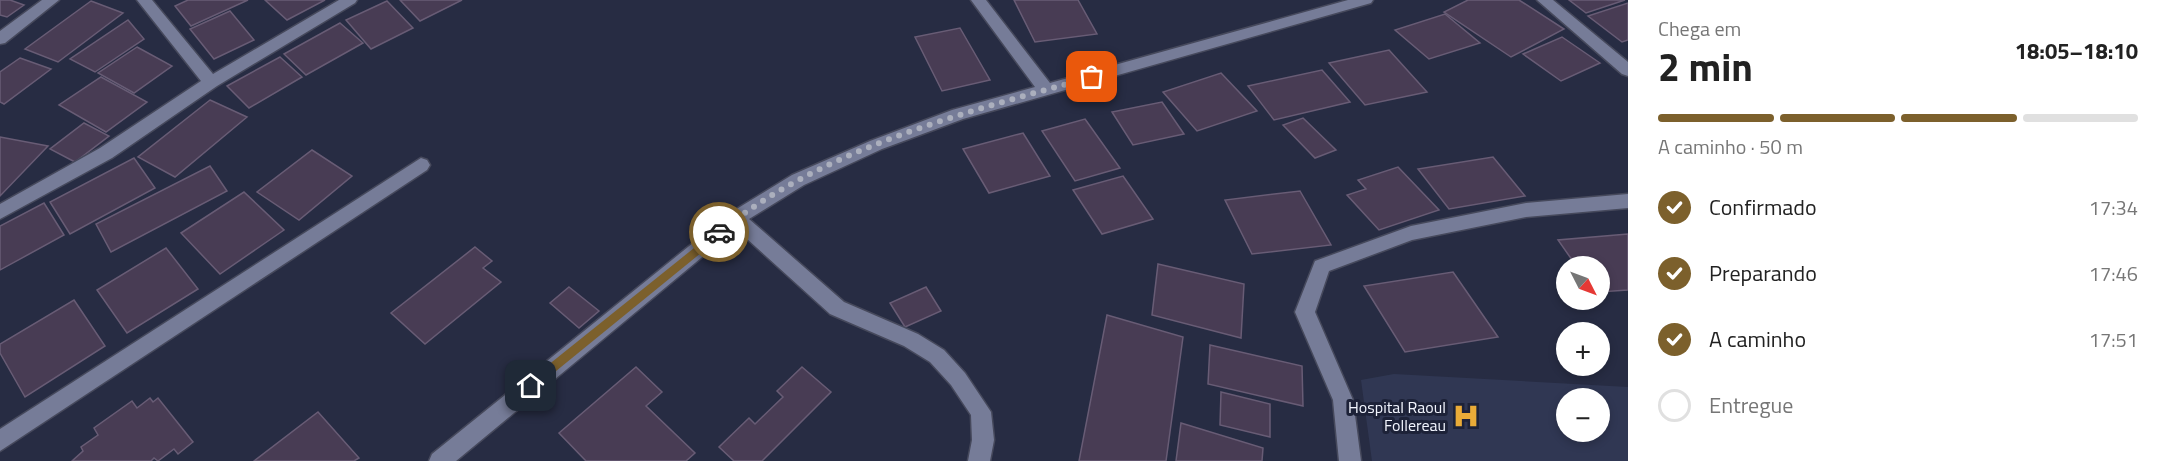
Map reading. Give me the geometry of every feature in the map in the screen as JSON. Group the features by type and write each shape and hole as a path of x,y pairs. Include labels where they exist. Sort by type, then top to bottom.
{"street":[{"path":"0,39 52,0"},
{"path":"144,0 211,82"},
{"path":"0,212 106,153 211,82 350,0"},
{"path":"978,0 1046,89"},
{"path":"440,461 736,218 798,180 876,145 958,114 1366,0"},
{"path":"1544,0 1628,70"},
{"path":"0,441 421,165"},
{"path":"1350,461 1343,400 1305,312 1322,266 1411,233 1526,210 1628,201"},
{"path":"736,218 837,308 911,340 937,356 958,379 981,412 983,440 980,461"}],"shaded area":[{"name":"Hospital Raoul Follereau","path":"1394,374 1628,387 1628,461 1372,461 1361,380"}],"building":[{"path":"0,0 10,0 24,5 7,17 0,15"},
{"path":"188,0 248,0 191,26 175,6"},
{"path":"265,0 325,0 287,20"},
{"path":"400,0 462,0 420,21"},
{"path":"1014,0 1078,0 1097,34 1035,42"},
{"path":"1468,0 1519,0 1564,29 1511,57 1444,12"},
{"path":"1569,0 1625,0 1586,13"},
{"path":"91,1 123,13 58,62 25,49"},
{"path":"387,1 413,28 371,49 346,20"},
{"path":"1628,3 1628,40 1622,42 1588,16"},
{"path":"230,11 254,40 214,59 190,29"},
{"path":"1445,14 1480,43 1429,59 1395,30"},
{"path":"128,20 144,39 95,72 70,59"},
{"path":"340,23 363,43 306,75 284,54"},
{"path":"960,28 990,80 942,91 915,37"},
{"path":"1562,37 1600,63 1561,81 1523,54"},
{"path":"137,47 172,66 134,93 98,73"},
{"path":"1389,50 1427,92 1365,105 1329,63"},
{"path":"280,57 302,77 249,108 227,86"},
{"path":"20,58 51,69 4,104 0,102 0,72"},
{"path":"1322,70 1350,102 1274,120 1248,86"},
{"path":"1221,73 1257,111 1197,131 1163,92"},
{"path":"101,77 147,102 106,132 59,105"},
{"path":"210,100 247,117 175,177 138,157"},
{"path":"1162,102 1184,134 1133,145 1112,112"},
{"path":"1303,118 1336,150 1315,158 1283,125"},
{"path":"1085,119 1120,168 1075,181 1042,131"},
{"path":"84,123 109,136 75,162 50,149"},
{"path":"1023,133 1050,176 989,193 963,149"},
{"path":"0,137 48,146 0,196"},
{"path":"312,150 352,176 299,220 257,192"},
{"path":"1493,157 1525,196 1449,209 1418,169"},
{"path":"134,158 155,188 70,234 50,202"},
{"path":"210,166 227,191 111,252 96,224"},
{"path":"1398,167 1439,210 1379,230 1347,195 1366,189 1358,180"},
{"path":"1123,176 1153,219 1102,234 1073,190"},
{"path":"1300,191 1331,245 1252,254 1225,200"},
{"path":"244,192 284,230 220,274 181,233"},
{"path":"44,203 64,235 0,270 0,226"},
{"path":"1628,234 1628,290 1610,291 1610,256 1569,256 1558,240"},
{"path":"475,247 492,261 483,268 501,282 425,344 391,313"},
{"path":"166,248 198,289 127,333 97,290"},
{"path":"1158,264 1244,284 1241,338 1152,315"},
{"path":"1453,272 1498,337 1405,352 1364,286"},
{"path":"569,287 599,311 579,328 550,303"},
{"path":"926,287 941,311 905,327 890,303"},
{"path":"74,300 105,346 25,397 0,353 0,344"},
{"path":"1107,315 1183,337 1166,461 1079,461"},
{"path":"1210,345 1302,366 1303,406 1208,384"},
{"path":"636,367 662,392 646,406 695,453 686,461 586,461 559,433"},
{"path":"802,367 831,392 762,461 734,461 719,447 749,418 755,424 783,397 777,391"},
{"path":"1221,392 1270,404 1270,437 1220,425"},
{"path":"150,398 153,402 158,398 193,442 178,454 174,449 158,461 154,458 151,461 72,461 83,451 81,447 98,435 94,428 132,401 137,408"},
{"path":"318,412 359,458 354,461 254,461"},
{"path":"1181,423 1263,448 1262,461 1176,461"}],"way so far":[{"path":"719,232 736,218 798,180 876,145 958,114 1092,77"}],"place":[{"name":"Hospital Raoul Follereau","path":"1466,416"}],"route":[{"path":"531,386 719,232"}]}
